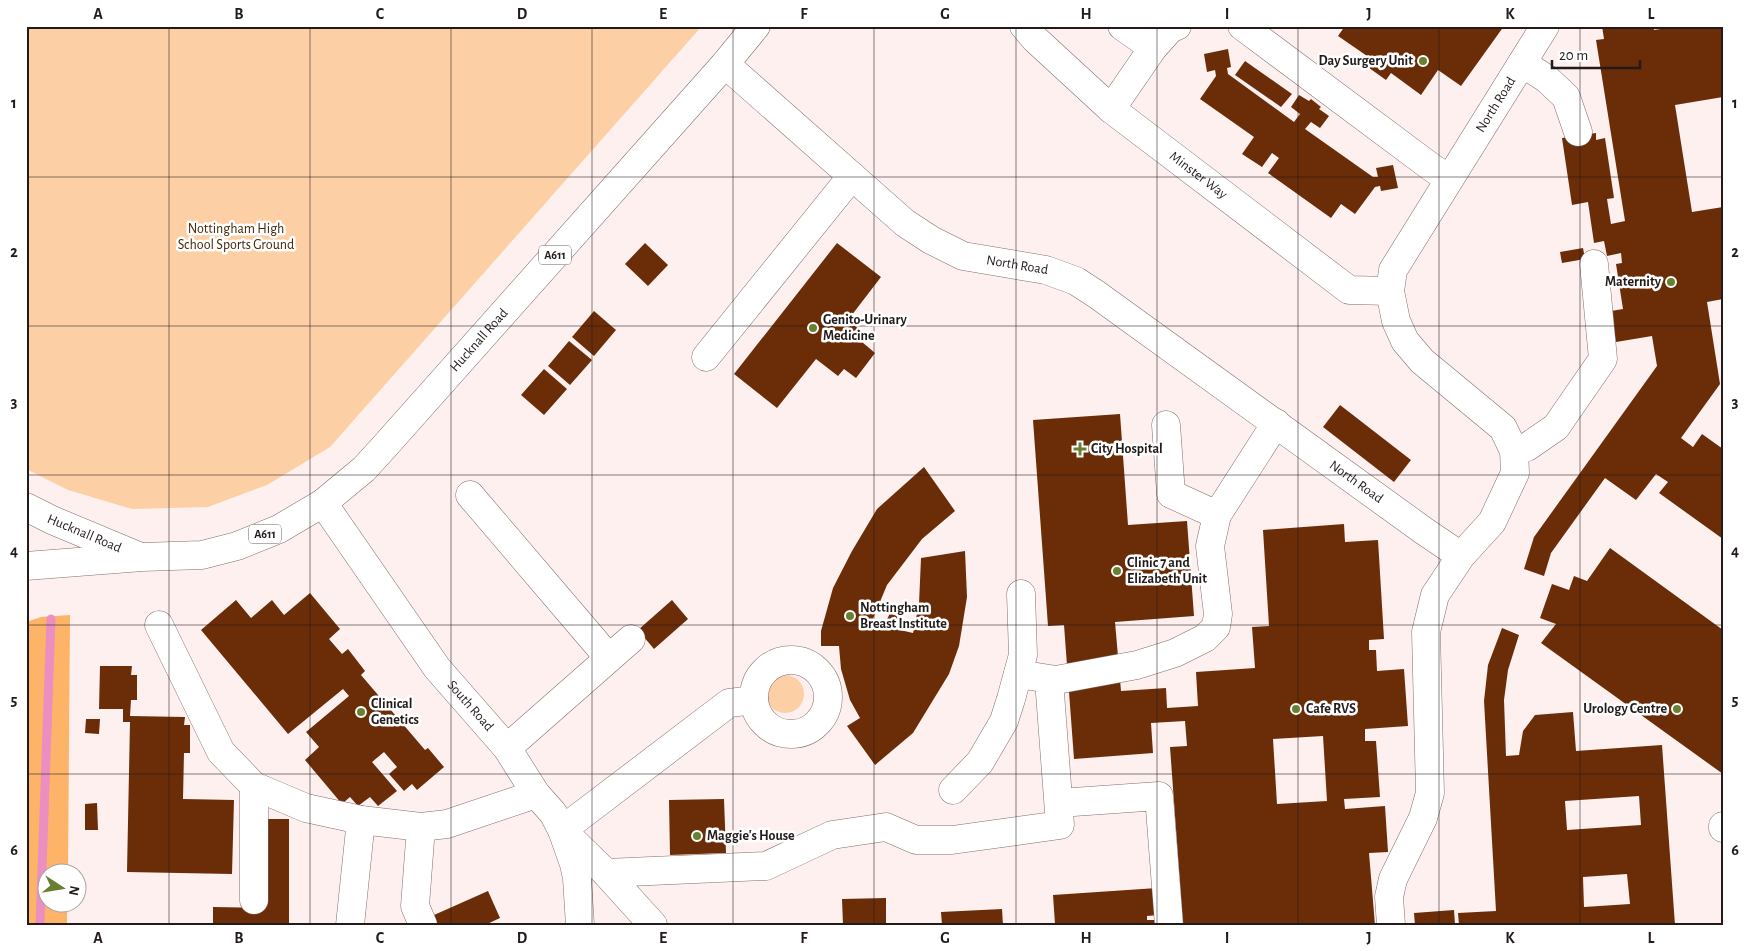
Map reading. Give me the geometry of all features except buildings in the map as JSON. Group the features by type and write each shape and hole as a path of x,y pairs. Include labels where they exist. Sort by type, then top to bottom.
{"main road":[{"name":"Hucknall Road","path":"26,566 202,555 237,546 279,529 324,503 364,469 386,446 725,64 756,26"},
{"name":"Minster Way","path":"1024,26 1035,39 1111,109 1349,290 1390,291"},
{"path":"1122,26 1153,48"},
{"path":"1111,109 1153,48 1170,29 1176,26"},
{"path":"1242,26 1449,179"},
{"name":"North Road","path":"725,64 905,223 931,240 963,256 1046,270 1076,281 1461,556 1492,522 1515,473 1514,451 1503,428 1422,361 1405,341 1396,321 1390,291 1393,270 1545,26"},
{"path":"1522,63 1547,79 1566,97 1578,132"},
{"path":"706,357 852,176"},
{"path":"1514,451 1527,447 1556,427 1602,359 1594,264"},
{"path":"1018,674 1049,680 1137,665 1175,653 1205,638 1216,627 1218,614 1210,546 1217,515 1276,423"},
{"path":"1166,425 1171,494 1217,515"},
{"path":"470,495 609,658"},
{"name":"South Road","path":"324,503 437,668 507,748 536,794 553,813 562,830 577,878 580,925"},
{"name":"Hucknall Road","path":"26,506 52,520 142,558"},
{"path":"1391,925 1389,897 1393,879 1423,818 1430,793 1426,632 1435,594 1461,556"},
{"path":"953,790 980,762 1004,721 1023,655 1021,594"},
{"path":"159,625 221,752 254,786 306,808 361,820 421,827 447,824 536,794"},
{"path":"507,748 631,639"},
{"path":"606,872 766,866 832,835 886,827 916,840 952,840 1060,825 1049,680"},
{"path":"653,925 606,872 562,830 729,704 754,700"},
{"path":"254,786 254,900"},
{"path":"1059,803 1159,796 1169,925"},
{"path":"350,925 361,820"},
{"path":"421,827 415,906 422,924"}],"green space":[{"name":"Nottingham High School Sports Ground","path":"26,26 702,26 330,447 267,485 208,507 132,509 68,490 26,469"},
{"path":"785,675 799,680 804,694 799,708 785,713 771,708 766,694 771,680"}],"shaded area":[{"path":"70,615 68,864 38,864 38,914 67,914 67,925 26,925 26,622 41,617"}],"waterway":[{"path":"40,925 51,619"}],"place":[{"name":"Day Surgery Unit","path":"1423,61"},
{"name":"Maternity","path":"1671,282"},
{"name":"Genito-Urinary Medicine","path":"813,328"},
{"name":"City Hospital","path":"1080,449"},
{"name":"Clinic 7 and Elizabeth Unit","path":"1117,571"},
{"name":"Nottingham Breast Institute","path":"850,616"},
{"name":"Cafe RVS","path":"1296,709"},
{"name":"Urology Centre","path":"1677,709"},
{"name":"Clinical Genetics","path":"361,712"},
{"name":"Maggie's House","path":"697,836"}]}
